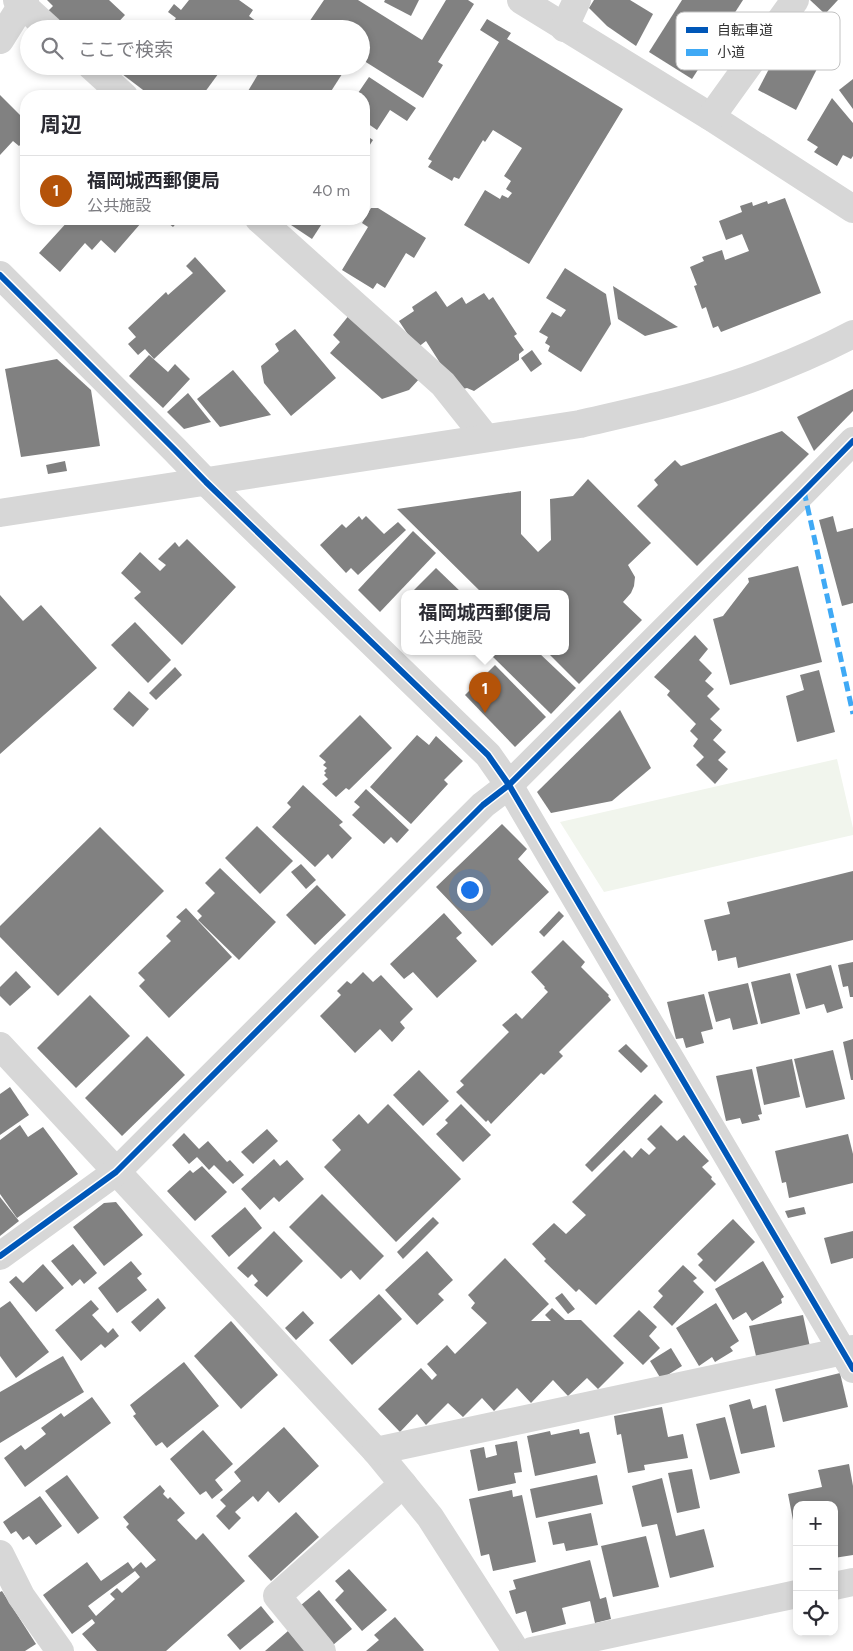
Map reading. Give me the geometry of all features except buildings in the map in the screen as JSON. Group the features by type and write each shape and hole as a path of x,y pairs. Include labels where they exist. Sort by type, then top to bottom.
{"street":[{"path":"521,0 850,203"},
{"path":"564,28 577,0"},
{"path":"785,12 794,0"},
{"path":"0,40 21,1 40,20"},
{"path":"711,117 744,70"},
{"path":"101,75 117,90"},
{"path":"267,225 443,384 486,438"},
{"path":"0,275 206,482 488,755 509,784 850,1356 376,1451"},
{"path":"0,513 580,424 671,402 747,380 826,348 853,334"},
{"path":"0,1256 116,1172 476,812 509,784 853,441"},
{"path":"0,1046 376,1451 430,1517 516,1651"},
{"path":"322,1651 277,1596 403,1484"},
{"path":"0,1554 21,1596 60,1651"},
{"path":"838,1585 853,1582"},
{"path":"532,1651 793,1595"}],"shaded area":[{"path":"837,759 853,835 604,892 560,822"}],"marked path":[{"path":"804,491 853,714"}],"cycle path":[{"path":"0,275 206,482 488,755 509,785 853,1369"},
{"path":"0,1256 116,1172 483,805 509,785 853,441"}],"place":[{"name":"福岡城西郵便局","path":"485,713"}]}
